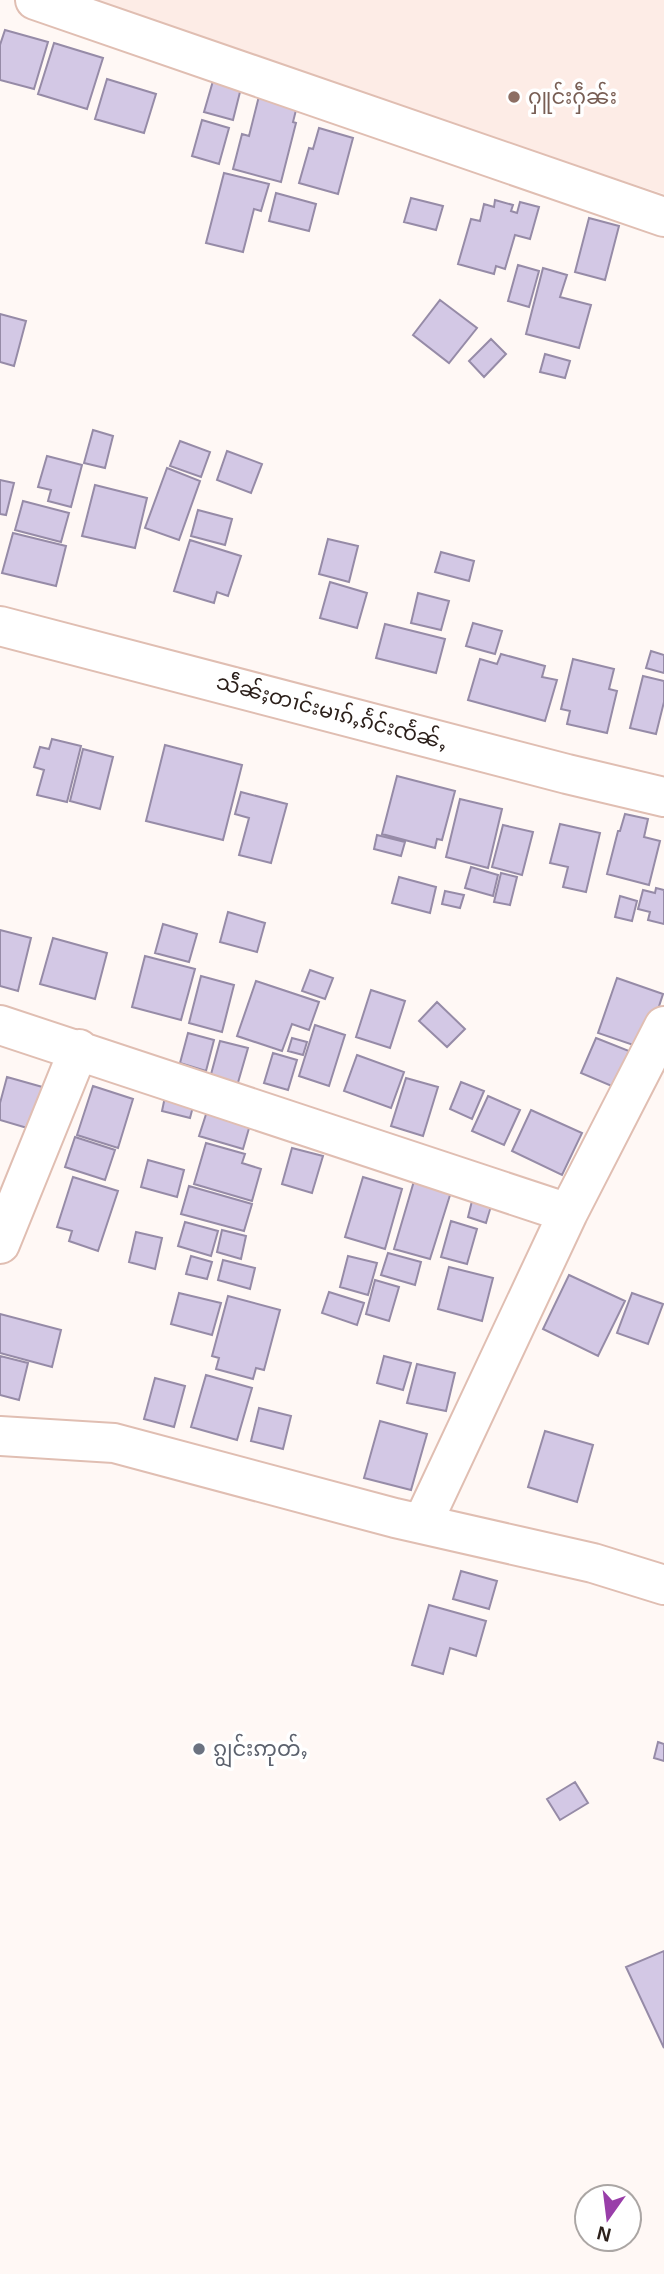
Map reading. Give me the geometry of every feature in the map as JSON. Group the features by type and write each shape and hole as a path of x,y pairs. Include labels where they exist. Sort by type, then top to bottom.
{"street":[{"path":"34,0 664,217"},
{"name":"သဵၼ်ႈတၢင်းမၢၵ်ႇၵႅင်းၸႅၼ်ႇ","path":"0,626 664,797"},
{"path":"0,1024 568,1213"},
{"path":"423,1522 568,1213 664,1026"},
{"path":"0,1244 79,1049"},
{"path":"0,1436 114,1443 395,1518 423,1522 593,1563 664,1584"}],"shaded area":[{"name":"ႁူင်းႁဵၼ်း","path":"63,0 664,0 664,194"}],"building":[{"path":"5,30 48,42 34,89 0,80 0,45"},
{"path":"54,43 103,58 87,109 38,94"},
{"path":"107,79 156,94 144,133 95,119"},
{"path":"213,81 241,88 233,120 204,112"},
{"path":"259,96 297,106 293,122 296,123 281,182 233,169 242,134 249,136"},
{"path":"202,120 229,128 219,164 192,156"},
{"path":"319,128 353,138 338,194 299,183 309,148 313,149"},
{"path":"224,173 269,184 261,211 254,209 243,252 206,243"},
{"path":"276,193 316,204 309,231 269,221"},
{"path":"411,198 443,206 436,230 404,222"},
{"path":"495,200 513,205 511,211 517,213 520,202 539,207 530,239 515,235 505,269 496,266 494,274 458,264 471,219 480,221 484,204 494,207"},
{"path":"589,218 619,226 605,280 575,272"},
{"path":"518,265 539,271 529,307 508,301"},
{"path":"543,268 567,275 560,297 591,305 579,348 526,334"},
{"path":"440,300 477,328 449,363 413,335"},
{"path":"0,314 26,321 14,366 0,362"},
{"path":"491,339 506,354 484,377 469,361"},
{"path":"545,354 570,361 565,378 540,372"},
{"path":"93,430 113,436 105,468 84,463"},
{"path":"180,441 210,452 201,477 170,466"},
{"path":"227,451 262,464 251,493 217,480"},
{"path":"47,456 82,465 71,507 48,501 51,490 38,487"},
{"path":"167,468 200,481 179,540 145,528"},
{"path":"0,480 14,483 6,515 0,514"},
{"path":"95,485 147,498 135,548 82,536"},
{"path":"23,501 69,513 61,542 15,530"},
{"path":"198,510 232,519 225,545 191,536"},
{"path":"13,533 66,546 56,586 2,573"},
{"path":"328,539 358,546 349,582 319,574"},
{"path":"190,540 241,556 228,596 217,592 214,603 174,591"},
{"path":"441,552 474,561 469,581 435,572"},
{"path":"330,582 367,593 357,628 320,618"},
{"path":"418,593 449,601 441,630 411,623"},
{"path":"473,623 502,631 495,654 466,646"},
{"path":"385,624 445,639 436,673 376,658"},
{"path":"651,651 664,655 664,673 646,668"},
{"path":"501,654 545,666 542,677 557,680 545,721 468,700 480,659 497,664"},
{"path":"573,659 614,669 609,689 617,691 607,733 567,724 570,711 561,709"},
{"path":"643,676 664,681 664,702 656,734 630,728"},
{"path":"52,739 81,746 67,802 37,795 44,770 34,767 40,747 49,749"},
{"path":"165,745 242,765 223,840 146,821"},
{"path":"83,749 113,757 100,809 70,801"},
{"path":"397,776 455,791 442,840 437,839 435,848 382,834"},
{"path":"241,792 287,804 271,863 239,855 249,818 235,814"},
{"path":"460,799 502,809 488,868 446,857"},
{"path":"625,814 648,819 644,837 660,841 649,885 607,874"},
{"path":"560,824 600,833 586,892 563,887 568,867 550,863"},
{"path":"503,825 533,832 522,875 492,867"},
{"path":"377,835 405,842 401,856 374,849"},
{"path":"471,867 498,875 493,896 465,888"},
{"path":"501,873 517,877 510,905 494,902"},
{"path":"399,877 436,887 430,913 392,903"},
{"path":"656,888 664,890 664,924 648,920 650,912 638,909 643,890 655,893"},
{"path":"445,891 464,895 460,908 442,904"},
{"path":"620,896 637,901 632,921 615,917"},
{"path":"228,912 265,923 257,952 220,942"},
{"path":"163,924 197,934 189,962 155,953"},
{"path":"0,930 31,938 18,991 0,986"},
{"path":"53,938 107,953 95,999 40,984"},
{"path":"145,956 195,969 181,1020 132,1007"},
{"path":"310,970 333,978 325,999 302,991"},
{"path":"201,976 234,985 222,1032 189,1023"},
{"path":"617,978 663,994 645,1049 598,1033"},
{"path":"256,981 319,1002 309,1030 292,1024 282,1051 237,1036"},
{"path":"371,990 405,1001 390,1048 356,1037"},
{"path":"437,1002 465,1029 447,1047 419,1021"},
{"path":"315,1025 345,1035 329,1086 299,1076"},
{"path":"188,1033 214,1040 206,1071 180,1063"},
{"path":"292,1038 307,1042 303,1055 288,1051"},
{"path":"596,1038 629,1051 614,1087 581,1073"},
{"path":"220,1041 248,1048 237,1086 210,1078"},
{"path":"273,1053 297,1060 288,1090 264,1083"},
{"path":"357,1055 404,1072 391,1108 344,1091"},
{"path":"7,1077 46,1088 34,1130 0,1120 0,1103"},
{"path":"406,1078 438,1087 423,1136 391,1126"},
{"path":"461,1082 484,1091 472,1119 450,1109"},
{"path":"93,1086 133,1099 118,1148 77,1135"},
{"path":"166,1092 195,1099 190,1118 162,1111"},
{"path":"488,1096 520,1110 504,1145 472,1131"},
{"path":"209,1105 252,1118 243,1149 199,1136"},
{"path":"531,1110 582,1133 562,1175 512,1151"},
{"path":"75,1137 115,1150 105,1180 65,1167"},
{"path":"206,1143 245,1154 242,1163 261,1169 252,1201 194,1184"},
{"path":"292,1148 323,1156 312,1193 282,1184"},
{"path":"148,1160 184,1170 177,1197 141,1187"},
{"path":"73,1177 118,1191 98,1251 69,1241 72,1231 57,1227"},
{"path":"363,1177 402,1189 385,1249 345,1237"},
{"path":"414,1181 451,1192 430,1259 394,1249"},
{"path":"189,1186 252,1204 244,1231 181,1214"},
{"path":"472,1201 491,1206 486,1223 468,1217"},
{"path":"451,1221 477,1229 467,1264 441,1257"},
{"path":"185,1222 218,1231 211,1256 178,1246"},
{"path":"222,1230 246,1236 241,1259 217,1252"},
{"path":"136,1232 162,1238 155,1269 129,1262"},
{"path":"388,1253 421,1262 415,1285 381,1275"},
{"path":"191,1256 212,1262 207,1279 186,1274"},
{"path":"348,1256 377,1263 368,1295 340,1287"},
{"path":"223,1260 255,1268 250,1289 218,1280"},
{"path":"449,1267 493,1278 482,1321 438,1309"},
{"path":"569,1275 625,1301 598,1356 543,1329"},
{"path":"375,1280 399,1287 389,1321 366,1314"},
{"path":"329,1292 364,1303 357,1325 322,1313"},
{"path":"179,1293 221,1303 212,1335 171,1324"},
{"path":"632,1293 663,1304 648,1344 617,1333"},
{"path":"228,1296 280,1310 264,1370 256,1368 253,1379 216,1369 219,1358 212,1356"},
{"path":"0,1314 61,1330 52,1367 0,1353"},
{"path":"0,1356 28,1363 19,1400 0,1395"},
{"path":"384,1356 411,1363 403,1390 377,1383"},
{"path":"417,1364 455,1373 446,1411 407,1403"},
{"path":"206,1375 252,1388 237,1440 191,1427"},
{"path":"155,1378 185,1386 174,1427 144,1419"},
{"path":"259,1408 291,1416 283,1449 251,1441"},
{"path":"380,1421 427,1434 411,1490 364,1478"},
{"path":"545,1431 593,1445 577,1502 528,1487"},
{"path":"461,1571 497,1581 489,1609 453,1599"},
{"path":"429,1605 486,1621 476,1656 450,1648 443,1674 412,1665"},
{"path":"658,1742 664,1744 664,1761 654,1758"},
{"path":"575,1782 588,1803 560,1820 547,1799"},
{"path":"664,1951 664,2048 626,1967"}],"place":[{"name":"ႁူင်းႁဵၼ်း","path":"514,97"},
{"name":"ၵျွင်းဢုတ်ႇ","path":"199,1749"}]}
